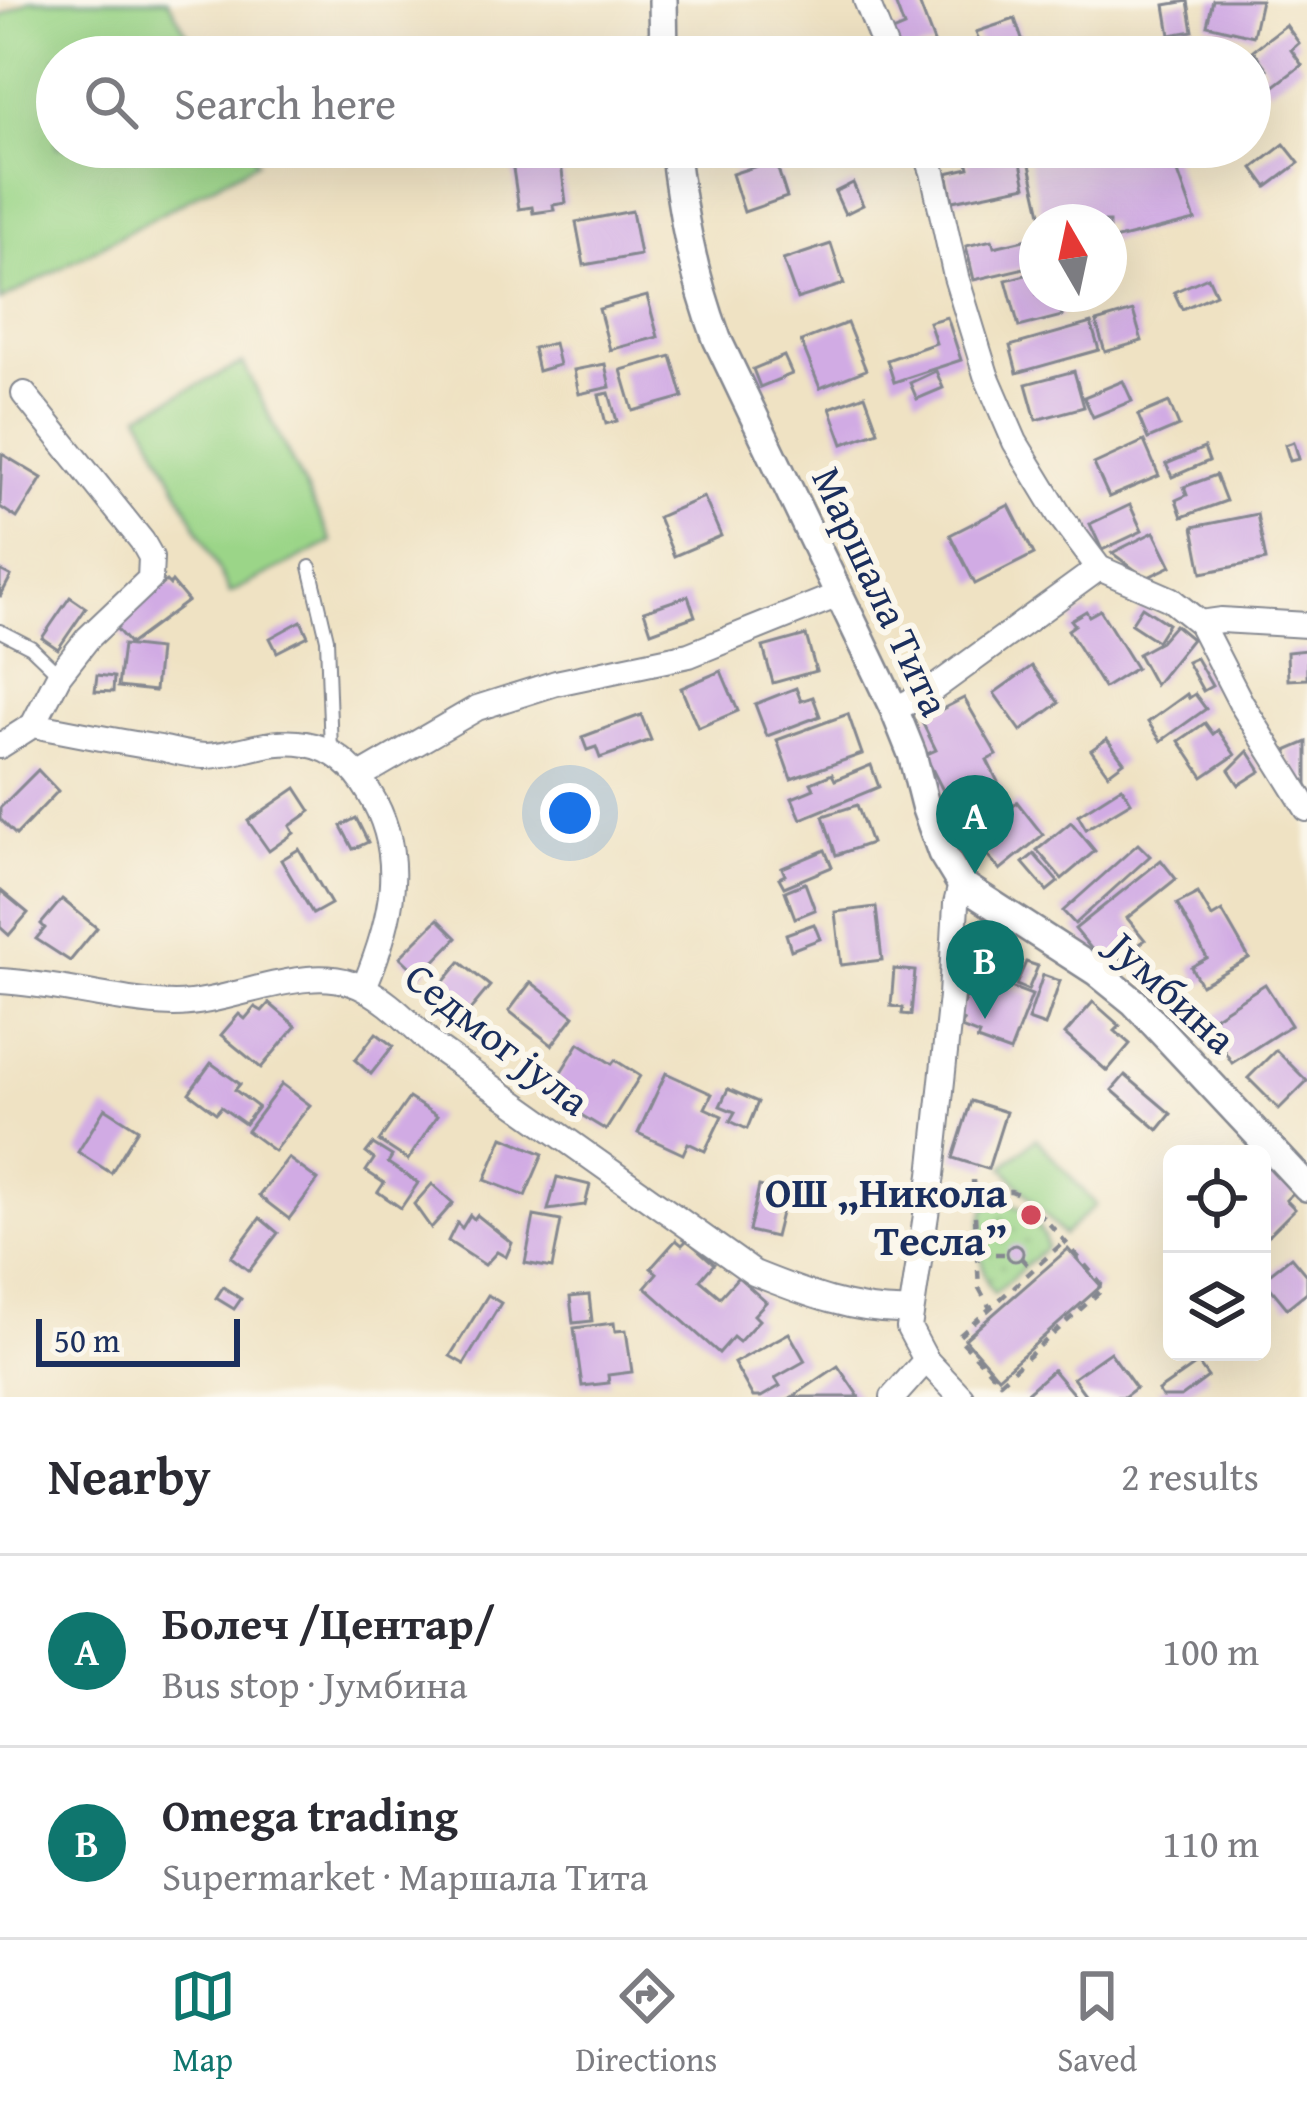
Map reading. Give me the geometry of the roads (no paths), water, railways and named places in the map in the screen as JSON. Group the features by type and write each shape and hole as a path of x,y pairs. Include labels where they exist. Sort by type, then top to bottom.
{"street":[{"path":"663,0 664,36"},
{"path":"866,0 881,36"},
{"name":"Маршала Тита","path":"677,168 686,242 704,305 894,709 942,853 961,884"},
{"path":"932,168 956,277 986,375 1015,442 1099,568 1171,599 1200,623 1241,704 1307,809"},
{"path":"0,746 33,725 59,675 88,638 150,580 151,557 24,394"},
{"path":"894,709 926,694 1099,568"},
{"path":"360,776 477,708 556,683 688,655 838,595"},
{"path":"1200,623 1307,626"},
{"path":"33,725 206,756 271,742 332,751 360,776 381,811 394,847 394,886 381,948 365,986"},
{"path":"961,884 932,1175 909,1328 926,1360 962,1397"},
{"name":"Јумбина","path":"961,884 1097,972 1134,1002 1307,1187"},
{"name":"Седмог јула","path":"0,981 57,986 119,1000 182,1004 297,977 330,976 365,986 434,1046 754,1273 876,1312 909,1311"},
{"path":"893,1397 926,1360"}],"lane":[{"path":"310,567 327,639 332,751"},
{"path":"0,631 31,647 59,675"}],"place":[{"name":"Болеч /Центар/","path":"975,874"},
{"name":"Omega trading","path":"985,1019"},
{"name":"ОШ „Никола Тесла”","path":"1031,1215"}]}
